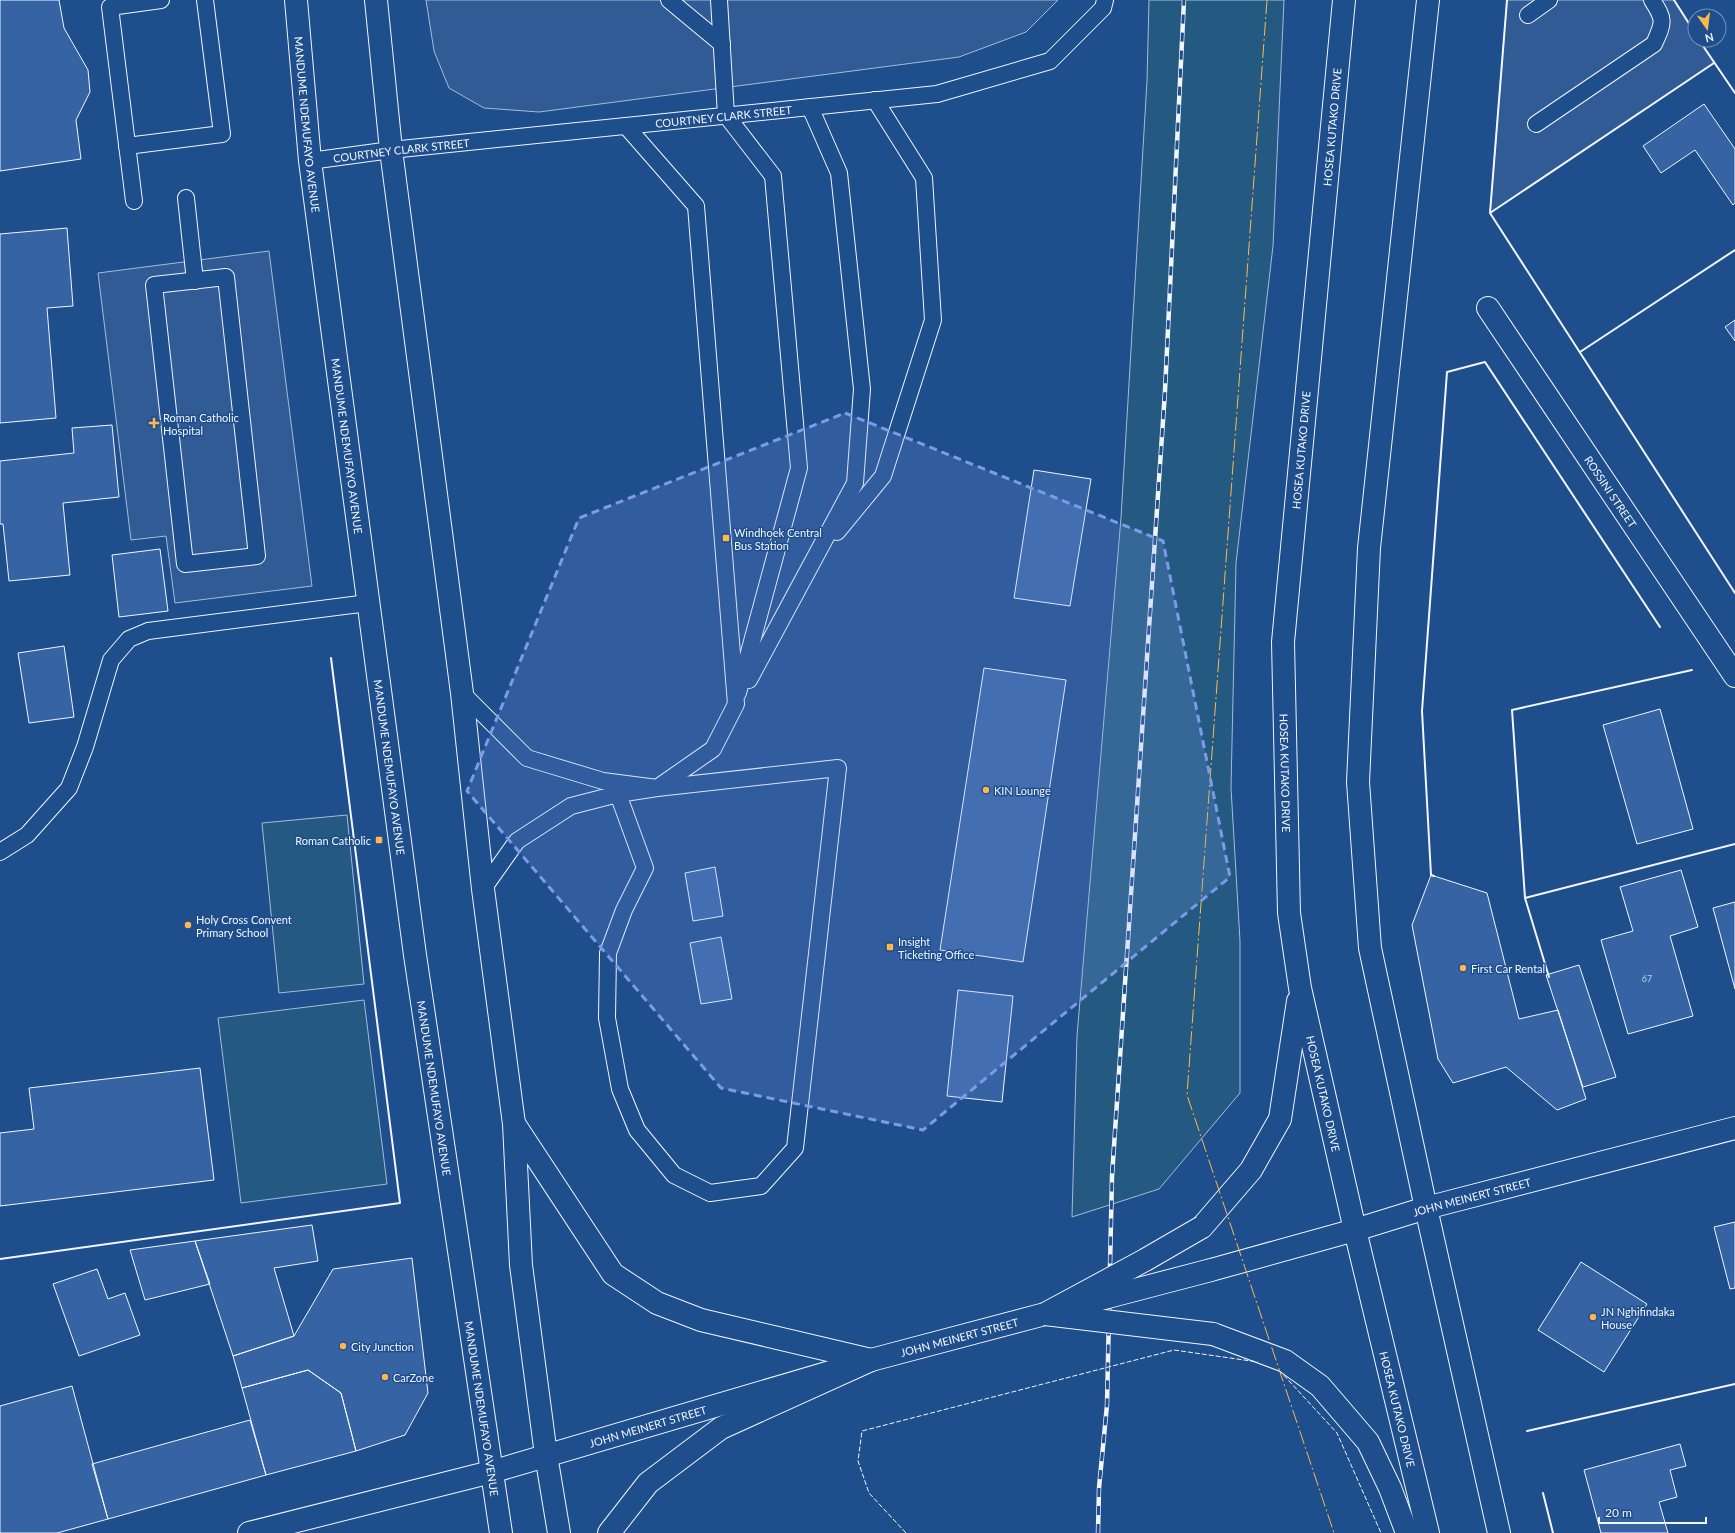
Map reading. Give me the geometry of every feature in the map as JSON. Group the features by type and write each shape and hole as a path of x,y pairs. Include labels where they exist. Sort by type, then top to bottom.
{"main road":[{"name":"MANDUME NDEMUFAYO AVENUE","path":"296,0 310,161 368,603 416,963 500,1533"},
{"path":"376,0 391,150 462,694 483,889 514,1124 521,1265 546,1455 560,1533"},
{"name":"HOSEA KUTAKO DRIVE","path":"1344,0 1283,642 1289,913 1300,988 1355,1230 1428,1533"},
{"path":"1428,0 1369,548 1358,782 1370,948 1426,1208 1499,1533"},
{"name":"ROSSINI STREET","path":"1488,308 1735,676"},
{"path":"1045,1314 1145,1260 1202,1226 1251,1170 1280,1119 1300,988"},
{"path":"514,1124 612,1274 657,1303 700,1320 871,1360"},
{"name":"JOHN MEINERT STREET","path":"249,1533 491,1472 871,1360 1211,1270 1355,1230 1426,1208 1735,1128"},
{"path":"1045,1314 1213,1334 1285,1361 1320,1386 1368,1442 1390,1488 1407,1533"},
{"path":"609,1533 648,1483 721,1428 871,1360"}],"lane":[{"path":"134,201 110,7 161,0"},
{"path":"127,146 222,134 205,0"},
{"path":"669,0 722,44"},
{"path":"720,0 726,115 773,176 799,468 736,704"},
{"name":"COURTNEY CLARK STREET","path":"310,161 391,150 937,94 1050,61 1103,8 1106,0"},
{"path":"1528,15 1549,0"},
{"path":"1536,124 1654,44 1661,30 1662,16 1652,0"},
{"path":"810,566 882,476 933,320 924,178 875,100"},
{"path":"462,694 527,758 603,781 657,788 713,749 810,566 856,483 862,389 839,173 810,107"},
{"path":"626,126 696,206 736,704"},
{"path":"186,198 195,281"},
{"path":"226,277 257,556 185,564 154,285 195,281 226,277"},
{"path":"0,852 27,835 69,788 85,747 111,660 129,639 148,631 368,603"},
{"path":"483,889 516,841 571,806 618,794 657,788 838,768 795,1148 761,1186 710,1193 674,1175 637,1130 620,1089 607,1018 608,953 624,910 645,868 618,794"}],"highlighted area":[{"path":"845,413 1163,541 1230,877 923,1130 721,1088 467,791 579,518"}],"shaded area":[{"path":"426,0 1058,0 1026,32 959,57 539,112 484,108 449,88 434,51"},
{"path":"1149,0 1284,0 1273,246 1236,563 1231,788 1240,941 1240,1093 1159,1189 1072,1217 1077,1036 1121,518 1147,81"},
{"path":"1507,0 1674,0 1687,20 1687,48 1704,48 1714,63 1490,213"},
{"path":"269,251 312,586 175,603 166,536 131,540 98,273"},
{"path":"347,815 364,984 279,993 262,823"},
{"path":"364,1000 387,1184 241,1203 218,1018"}],"building":[{"path":"0,0 59,0 64,28 88,70 90,92 76,120 81,159 0,171"},
{"path":"1704,104 1735,149 1735,203 1733,205 1695,150 1661,173 1643,146"},
{"path":"67,228 73,306 47,308 56,418 0,423 0,234"},
{"path":"1735,320 1735,341 1725,327"},
{"path":"112,425 119,497 63,503 70,575 9,581 3,524 0,524 0,461 74,453 72,428"},
{"path":"1034,470 1091,479 1070,606 1014,598"},
{"path":"160,549 168,611 119,617 112,555"},
{"path":"64,646 74,717 29,723 18,653"},
{"path":"984,668 1066,680 1023,962 940,950"},
{"path":"1660,709 1693,829 1637,844 1603,725"},
{"path":"715,867 723,916 693,921 685,873"},
{"path":"1681,870 1698,927 1670,936 1693,1016 1628,1034 1601,940 1633,931 1620,887"},
{"name":"First Car Rental","path":"1431,875 1487,893 1519,1019 1558,1010 1586,1099 1557,1110 1506,1067 1453,1083 1438,1059 1412,925"},
{"path":"1735,902 1735,989 1713,908"},
{"path":"721,937 732,999 701,1004 690,943"},
{"path":"1579,965 1616,1077 1583,1087 1546,975"},
{"path":"958,990 1013,996 1002,1102 947,1096"},
{"path":"200,1068 214,1180 0,1206 0,1133 34,1129 29,1088"},
{"path":"1735,1222 1735,1288 1730,1289 1714,1227"},
{"path":"312,1225 318,1261 274,1268 294,1336 233,1356 195,1241"},
{"path":"195,1241 210,1284 145,1300 130,1250"},
{"name":"City Junction","path":"412,1258 428,1393 405,1435 356,1451 341,1393 308,1370 242,1388 233,1356 294,1336 333,1269"},
{"name":"JN Nghifindaka House","path":"1581,1262 1647,1304 1604,1372 1538,1330"},
{"path":"97,1269 108,1299 125,1293 140,1335 79,1356 53,1284"},
{"path":"308,1370 341,1393 356,1451 266,1475 242,1388"},
{"path":"72,1386 108,1519 57,1533 0,1533 0,1406"},
{"path":"250,1420 266,1475 108,1519 92,1464"},
{"path":"1680,1444 1686,1466 1670,1470 1677,1497 1659,1502 1668,1533 1601,1533 1584,1470"}],"railway":[{"path":"1098,1533 1099,1488 1107,1405 1112,1176 1165,391 1184,0"}],"fence":[{"path":"906,1533 869,1493 858,1461 862,1431 1174,1350 1258,1362"},
{"path":"1279,1370 1337,1433 1381,1533"}],"wall":[{"path":"1490,213 1507,0"},
{"path":"1674,0 1687,20"},
{"path":"1704,48 1735,93"},
{"path":"1714,63 1490,213 1735,593"},
{"path":"1580,352 1735,250"},
{"path":"1434,876 1431,875 1422,711 1447,372 1485,362 1660,627"},
{"path":"0,1259 400,1203 331,658"},
{"path":"1549,977 1525,898 1512,710 1692,670"},
{"path":"1525,898 1735,844"},
{"path":"1527,1431 1735,1384"},
{"path":"1543,1493 1553,1533"}],"power":[{"path":"1267,0 1187,1095 1334,1533"}],"place":[{"name":"Roman Catholic Hospital","path":"154,423"},
{"name":"Windhoek Central Bus Station","path":"726,538"},
{"name":"KIN Lounge","path":"986,790"},
{"name":"Roman Catholic","path":"379,840"},
{"name":"Holy Cross Convent Primary School","path":"188,925"},
{"name":"Insight Ticketing Office","path":"890,947"},
{"name":"First Car Rental","path":"1463,968"},
{"name":"JN Nghifindaka House","path":"1593,1317"},
{"name":"City Junction","path":"343,1346"},
{"name":"CarZone","path":"385,1377"}]}
